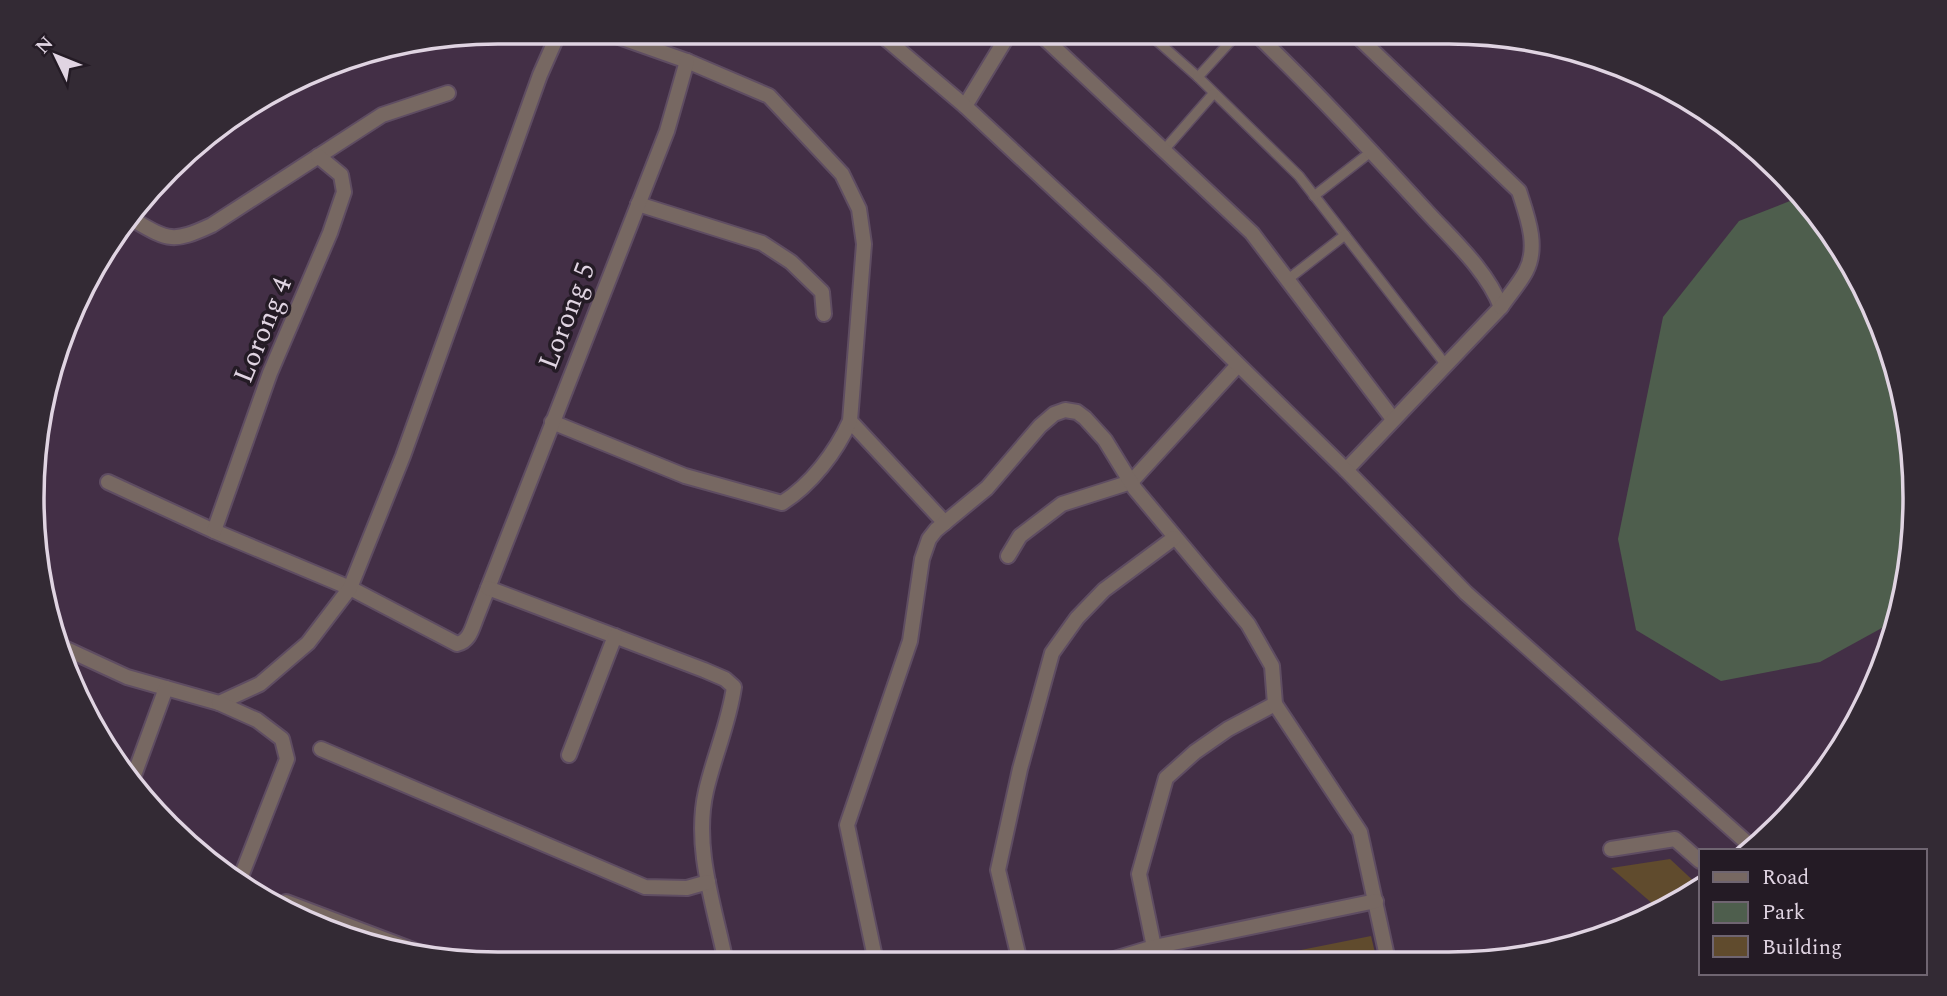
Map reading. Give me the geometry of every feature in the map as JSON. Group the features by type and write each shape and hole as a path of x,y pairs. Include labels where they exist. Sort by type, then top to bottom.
{"street":[{"path":"219,704 260,684 308,643 350,588 403,456 540,75 554,44"},
{"path":"552,422 685,476 782,503 799,492 842,439 850,421 864,244 859,209 842,174 769,96 687,61 638,44"},
{"path":"892,44 965,106 1153,281 1346,470 1466,593 1746,842"},
{"path":"965,106 1003,44"},
{"path":"1051,44 1252,233 1393,419"},
{"path":"1266,44 1372,151 1494,288 1501,307"},
{"path":"1346,470 1501,307 1527,270 1532,246 1528,218 1519,191 1366,44"},
{"name":"Lorong 5","path":"108,482 214,531 350,588 457,644 467,640 667,131 687,61"},
{"path":"137,222 162,237 185,237 212,225 382,116 448,93"},
{"name":"Lorong 4","path":"214,531 270,373 330,233 344,192 341,175 318,156"},
{"path":"638,204 762,243 791,262 822,292 824,314"},
{"path":"1008,556 1020,536 1062,504 1131,482 1238,365"},
{"path":"874,952 847,825 910,641 922,559 929,540 945,523 987,488 1040,426 1054,414 1065,410 1077,412 1105,440 1131,482 1174,538 1248,624 1272,667 1275,704 1360,832 1386,952"},
{"path":"850,421 945,523"},
{"path":"1018,952 998,870 1020,769 1052,653 1077,618 1104,590 1174,538"},
{"path":"488,588 704,670 725,679 734,687 731,710 705,793 702,830 708,882 724,952"},
{"path":"569,755 615,636"},
{"path":"70,651 127,677 219,704 257,720 282,739 287,759 242,873"},
{"path":"135,771 166,688"},
{"path":"1154,947 1139,874 1167,778 1195,751 1228,729 1275,704"},
{"path":"321,749 645,887 687,888 708,882"},
{"path":"1611,849 1675,839 1699,860"},
{"path":"1137,952 1376,901"}],"lane":[{"path":"1161,44 1198,77 1298,176 1446,365"},
{"path":"1198,77 1227,44"},
{"path":"1164,150 1213,94"},
{"path":"1314,196 1372,151"},
{"path":"1287,280 1345,235"}],"green space":[{"path":"1793,200 1827,246 1856,297 1879,352 1895,409 1902,468 1902,528 1895,587 1885,626 1820,662 1721,681 1636,630 1618,539 1663,317 1739,221"}],"building":[{"path":"1670,859 1693,881 1653,904 1611,868"},
{"path":"1371,936 1375,952 1291,952"}]}
